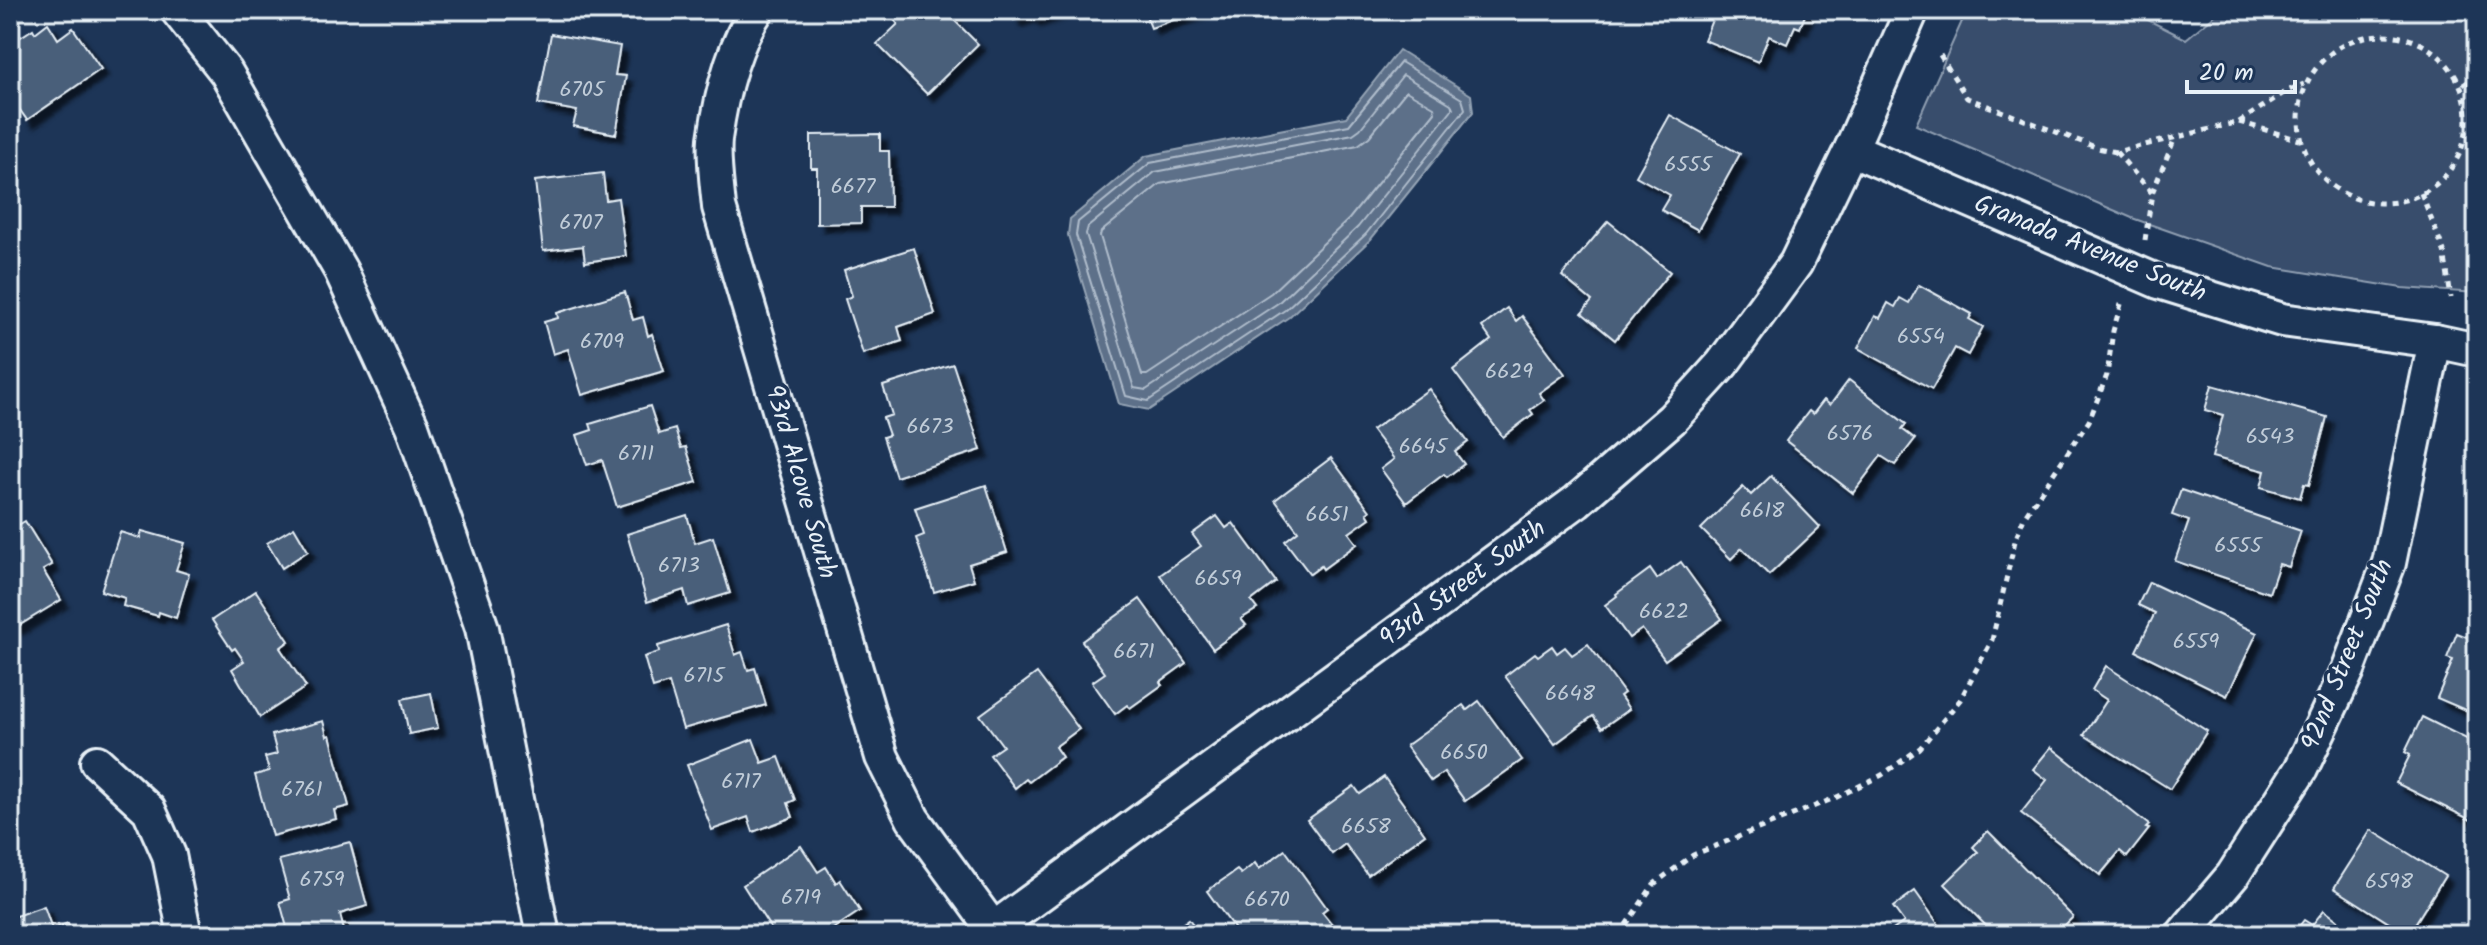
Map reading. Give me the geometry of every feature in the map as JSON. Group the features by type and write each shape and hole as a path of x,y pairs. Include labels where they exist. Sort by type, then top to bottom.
{"street":[{"path":"177,10 226,72 341,271 412,426 482,628 543,935"},
{"name":"93rd Alcove South","path":"757,10 746,27 728,75 715,141 719,207 882,757 913,819 989,932"},
{"name":"93rd Street South","path":"989,932 1577,501 1672,419 1722,364 1796,263 1851,149 1912,10"},
{"name":"Granada Avenue South","path":"1851,149 2159,282 2282,320 2435,341 2477,350"},
{"name":"92nd Street South","path":"2182,935 2233,875 2301,769 2348,670 2389,563 2435,341"},
{"path":"97,762 149,810 169,855 185,935"}],"path":[{"path":"2372,35 2400,36 2427,46 2448,65 2463,85 2467,115 2464,142 2452,167 2433,187 2409,199 2383,204 2356,200 2332,187 2312,167 2300,140 2298,112 2305,84 2321,61 2344,43 2372,35"},
{"path":"1940,55 1967,98 2116,152 2239,122 2287,91 2305,84"},
{"path":"2463,85 2477,76"},
{"path":"2239,122 2300,140"},
{"path":"2144,249 2152,193 2175,138"},
{"path":"2116,152 2152,193"},
{"path":"2421,193 2444,251 2451,298"},
{"path":"1619,935 1654,884 1693,855 1835,798 1882,775 1920,748 1960,700 1992,640 2015,541 2024,517 2089,421 2107,375 2113,331 2123,299"}],"shaded area":[{"path":"1967,10 2128,10 2186,39 2221,10 2477,10 2477,293 2402,288 2272,267 2132,218 1916,125"}],"water":[{"path":"1399,50 1471,95 1473,112 1371,239 1289,317 1149,410 1119,404 1068,235 1070,219 1146,156 1346,117"}],"building":[{"path":"894,10 957,10 951,17 978,44 927,94 877,44 898,24 889,14"},
{"path":"1011,10 1062,10 1033,20 1031,14 1014,20"},
{"path":"1144,10 1201,10 1151,28"},
{"path":"1716,10 1807,10 1800,28 1795,26 1787,44 1769,36 1758,62 1704,40"},
{"path":"48,23 58,39 73,28 101,69 27,120 10,96 10,44 33,29 35,33"},
{"path":"551,34 620,46 615,75 626,76 616,134 573,126 577,111 538,104"},
{"path":"1670,115 1740,154 1698,230 1661,210 1670,195 1636,176"},
{"path":"880,134 880,151 889,151 890,207 861,207 861,223 817,224 817,168 811,168 811,135"},
{"path":"603,173 606,200 618,198 626,256 585,262 583,246 543,251 535,181"},
{"path":"1608,221 1670,272 1615,340 1582,313 1592,301 1562,276"},
{"path":"914,248 935,314 898,327 902,341 863,354 845,299 852,296 844,270"},
{"path":"1919,285 1972,314 1969,319 1983,327 1968,355 1955,348 1932,389 1858,348 1875,316 1880,318 1888,303 1895,307 1900,298 1909,303"},
{"path":"625,292 633,320 643,317 648,336 652,334 664,371 582,395 568,349 553,354 544,322 558,318 557,313"},
{"path":"1507,308 1516,321 1522,316 1565,374 1539,393 1544,400 1530,410 1533,414 1503,437 1453,370 1491,340 1482,327"},
{"path":"953,364 981,450 896,477 883,437 889,435 883,418 892,415 883,386"},
{"path":"1849,380 1906,424 1902,429 1915,439 1895,465 1881,456 1853,493 1786,441 1809,411 1813,414 1824,400 1830,405"},
{"path":"2212,385 2327,417 2309,485 2304,484 2300,498 2261,487 2265,471 2212,457 2223,415 2205,410"},
{"path":"1429,389 1468,442 1455,452 1464,464 1447,477 1444,474 1406,503 1381,469 1394,459 1372,430"},
{"path":"650,406 659,434 675,429 681,448 686,447 697,482 617,507 602,460 587,465 577,435 592,430 590,424"},
{"path":"1331,458 1370,511 1367,513 1370,518 1349,533 1357,544 1323,569 1321,566 1310,574 1285,541 1298,531 1275,500"},
{"path":"1771,476 1820,527 1769,575 1742,548 1731,559 1701,529 1743,487 1751,495"},
{"path":"986,485 1007,552 969,564 974,580 934,592 916,538 924,535 915,508"},
{"path":"2181,490 2301,531 2289,567 2279,564 2269,593 2175,561 2189,521 2172,515"},
{"path":"687,515 695,543 713,537 730,593 688,606 684,590 647,602 627,534"},
{"path":"1217,516 1226,528 1233,523 1276,582 1251,601 1257,609 1241,619 1246,625 1213,649 1160,575 1201,546 1192,534"},
{"path":"25,521 52,565 43,570 61,600 15,628 10,623 10,530"},
{"path":"294,527 308,551 282,568 267,543"},
{"path":"142,531 185,543 176,570 189,574 176,618 123,606 125,598 101,591 120,532 140,538"},
{"path":"1681,562 1722,619 1665,660 1642,629 1629,638 1605,605 1650,569 1657,579"},
{"path":"2149,582 2257,633 2227,696 2136,651 2155,613 2138,605"},
{"path":"256,591 289,641 280,648 306,687 260,717 232,669 244,661 235,648 232,650 212,620"},
{"path":"1140,599 1186,663 1130,708 1127,705 1115,714 1092,682 1105,673 1082,641"},
{"path":"726,625 735,655 742,652 748,670 755,668 766,705 683,729 669,683 653,688 644,657 659,652 658,646"},
{"path":"2457,633 2477,641 2477,715 2437,698 2453,660 2447,658"},
{"path":"1588,644 1624,693 1620,696 1629,709 1602,728 1593,716 1555,744 1505,676 1535,653 1538,656 1552,646 1557,653 1565,647 1572,655"},
{"path":"2106,666 2207,731 2170,789 2084,735 2107,700 2092,690"},
{"path":"1037,673 1079,729 1055,747 1062,757 1029,782 1026,779 1015,788 990,755 1003,746 980,715"},
{"path":"431,693 438,728 409,734 402,699"},
{"path":"1479,701 1522,760 1465,801 1444,772 1431,781 1406,746 1463,705 1467,710"},
{"path":"2422,717 2477,744 2477,823 2396,783 2410,755 2405,752"},
{"path":"323,721 327,736 330,735 349,806 334,810 336,819 272,836 255,775 269,771 265,757 277,754 272,735"},
{"path":"753,739 762,763 779,757 795,800 788,803 793,817 753,832 748,817 712,830 687,765"},
{"path":"2051,747 2149,825 2127,857 2120,851 2100,875 2021,813 2047,780 2033,769"},
{"path":"1384,777 1425,834 1368,875 1345,844 1332,854 1307,820 1354,786 1360,794"},
{"path":"2371,830 2445,876 2408,935 2334,888"},
{"path":"1988,831 2073,917 2055,935 1995,935 1945,884 1978,852 1973,847"},
{"path":"350,842 367,906 340,914 345,935 289,935 280,902 290,899 279,860"},
{"path":"801,846 818,872 826,867 836,883 840,880 860,911 824,935 775,935 743,885"},
{"path":"1285,850 1327,908 1322,912 1332,924 1317,935 1297,935 1295,932 1290,935 1239,935 1207,891 1237,870 1241,874 1255,863 1259,869"},
{"path":"1915,891 1946,935 1886,935 1904,922 1893,907"},
{"path":"44,906 52,929 68,923 72,935 10,935 10,918"},
{"path":"2324,910 2357,935 2293,934 2304,920 2312,925"},
{"path":"1189,919 1201,935 1167,935"}]}
